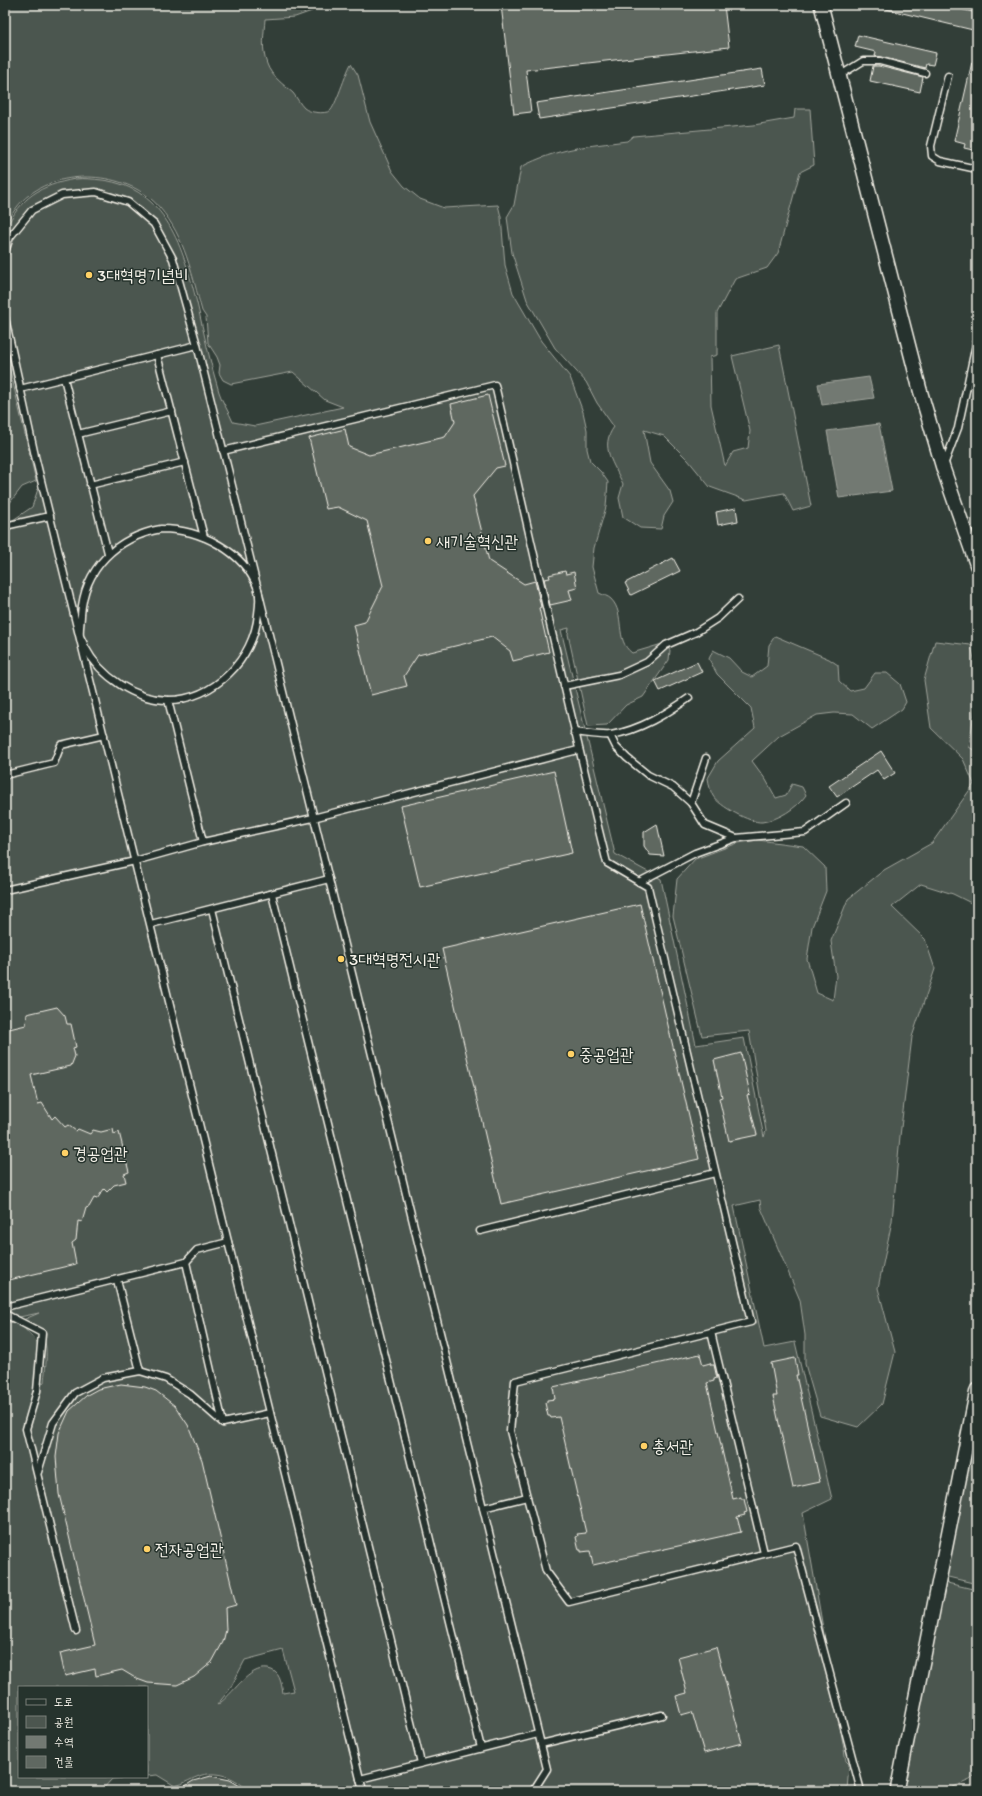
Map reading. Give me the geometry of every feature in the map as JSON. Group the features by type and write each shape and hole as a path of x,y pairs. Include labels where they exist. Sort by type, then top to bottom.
{"street":[{"path":"821,5 920,390 943,468 977,566"},
{"path":"897,1791 977,1390"}],"lane":[{"path":"839,76 863,61 880,61 924,73"},
{"path":"948,76 931,146 932,156 940,161 977,169"},
{"path":"5,252 10,237 32,210 62,195 96,192 128,202 154,224 170,252 197,345 258,590 547,1769 533,1791"},
{"path":"5,318 50,516 363,1791"},
{"path":"943,468 958,428 977,340"},
{"path":"20,389 197,345"},
{"path":"157,355 204,537"},
{"path":"64,378 108,554"},
{"path":"223,451 495,385 578,750 607,863 648,887 751,1322 515,1381 510,1431 546,1571 568,1602 796,1546 861,1791"},
{"path":"78,434 172,410"},
{"path":"90,485 185,462"},
{"path":"5,526 50,516"},
{"path":"174,529 188,531 204,537 234,556 249,574 258,590 257,623 254,634 242,658 234,669 214,686 190,697 168,700 137,693 114,680 104,672 95,662 80,636 84,593 95,571 108,554 135,536 154,531 174,529"},
{"path":"564,686 619,675 647,662 666,645 696,632 718,618 738,599"},
{"path":"574,732 610,735 631,730 668,713 689,698"},
{"path":"168,700 203,842"},
{"path":"5,775 54,763 61,745 104,735"},
{"path":"610,735 616,747 627,758 648,775 673,786 691,803 705,825 736,838"},
{"path":"5,890 135,862 203,842 313,818 578,750"},
{"path":"691,803 706,758"},
{"path":"639,882 695,853 736,838 805,832 846,803"},
{"path":"151,924 328,879"},
{"path":"272,894 481,1748"},
{"path":"212,909 421,1763"},
{"path":"480,1231 715,1173"},
{"path":"5,1307 186,1262 197,1250 228,1242"},
{"path":"186,1262 223,1423"},
{"path":"117,1280 140,1371"},
{"path":"5,1314 42,1333 37,1391 26,1429 76,1631"},
{"path":"711,1332 764,1553"},
{"path":"37,1474 53,1423 75,1393 102,1378 140,1371 166,1379 190,1394 223,1423"},
{"path":"223,1423 270,1413"},
{"path":"483,1508 528,1498"},
{"path":"540,1744 662,1715"},
{"path":"360,1779 538,1734"}],"green space":[{"name":"3대혁명전시관","path":"5,5 313,5 312,11 295,17 265,19 263,42 265,58 269,68 275,76 293,93 301,105 307,110 313,112 330,111 338,97 351,64 358,75 370,122 392,171 404,186 420,199 444,208 498,205 501,217 505,265 513,293 541,341 570,377 583,412 587,430 587,449 590,461 608,482 606,507 594,548 592,567 599,593 610,598 615,605 618,612 623,641 632,653 662,644 670,650 669,660 643,697 626,705 607,725 588,726 568,634 569,628 561,630 615,854 661,879 696,1045 744,1038 764,1137 766,1131 749,1031 702,1036 673,916 677,879 695,859 738,843 758,840 803,846 825,867 826,891 812,927 807,959 817,993 833,1000 836,976 831,941 848,899 884,870 932,843 974,784 963,759 931,728 924,680 935,641 971,645 977,673 977,691 969,747 977,752 977,906 953,894 921,884 892,907 925,939 935,969 912,1037 900,1136 892,1221 878,1288 895,1352 882,1404 858,1427 820,1416 805,1364 805,1335 800,1300 761,1208 760,1200 734,1206 764,1348 795,1342 832,1499 803,1513 846,1761 849,1764 847,1791 248,1791 239,1782 215,1774 202,1775 175,1786 157,1775 148,1776 148,1686 18,1686 18,1778 126,1778 112,1779 101,1791 5,1791 5,1322 18,1322 39,1313 5,1320 5,521 13,520 32,507 39,486 5,341 5,230 11,218 33,194 51,185 75,179 102,180 124,185 142,195 157,208 169,224 178,242 192,283 219,392 233,422 255,426 343,407 325,400 293,372 231,384 223,380 219,373 220,365 217,357 208,343 206,317 202,311 187,257 176,231 160,208 147,196 132,187 115,181 97,178 78,177 60,180 44,186 25,198 5,226","holes":["22,1326 35,1328 44,1338 46,1345 44,1382 34,1389 39,1355 37,1342","283,1650 294,1691 283,1693 282,1685 275,1672 268,1669 261,1669 247,1676 217,1705 230,1689 245,1660"]},
{"path":"795,109 810,109 814,165 800,172 778,253 767,268 735,279 717,313 717,355 710,357 711,405 725,466 733,452 748,448 750,431 732,356 779,345 811,506 793,511 784,493 746,500 710,487 688,460 664,436 644,430 650,463 670,491 673,502 664,516 661,529 640,528 623,517 619,498 623,484 612,462 608,449 610,434 614,427 597,403 586,382 555,348 527,300 512,253 507,217 514,205 521,167 560,152 586,146 627,141 633,136 754,125 794,118"},
{"path":"5,349 36,481 22,487 5,509"},
{"path":"775,636 829,659 838,665 839,681 850,691 864,688 875,673 887,673 900,684 906,702 902,709 872,729 853,714 834,713 817,715 779,736 752,761 766,780 776,798 786,795 792,784 802,787 806,795 787,813 768,821 757,822 728,809 716,800 710,790 708,778 718,761 755,728 751,708 717,674 709,659 713,650 729,658 742,672 752,677 767,666 769,645"},
{"path":"977,1418 977,1584 944,1576"},
{"path":"943,1582 977,1590 977,1773 970,1780 944,1791 902,1791"}],"water":[{"path":"869,377 874,398 822,405 818,384"},
{"path":"879,424 892,491 839,498 827,431"}],"building":[{"path":"501,5 724,5 729,47 526,70 531,112 514,114"},
{"path":"887,5 943,5 977,13 977,31 886,9"},
{"path":"858,35 936,53 933,65 926,64 925,68 875,56 876,52 855,47"},
{"path":"972,62 977,63 977,151 964,148 965,144 954,141"},
{"path":"873,66 879,66 923,77 920,92 870,81"},
{"path":"762,69 765,85 539,119 536,103"},
{"name":"새기술혁신관","path":"488,395 505,466 496,468 473,496 489,561 524,584 535,581 541,607 539,608 549,652 513,661 510,651 492,637 418,655 404,676 407,686 371,695 354,625 365,622 383,586 367,521 338,507 326,509 309,438 345,429 349,447 369,455 445,437 455,422 451,404"},
{"path":"736,508 738,521 718,525 716,512"},
{"path":"673,558 680,571 631,595 625,583"},
{"path":"565,571 566,574 574,572 577,588 569,590 572,600 550,605 544,579 550,578 549,575"},
{"path":"697,662 702,672 660,691 655,681"},
{"path":"881,751 895,773 884,780 877,770 837,797 829,786"},
{"path":"554,771 572,853 420,887 401,806"},
{"path":"657,824 664,856 650,855 644,846 644,832"},
{"name":"중공업관","path":"640,904 699,1159 501,1204 442,949"},
{"name":"경공업관","path":"57,1007 65,1016 67,1024 71,1024 76,1047 73,1048 75,1056 71,1066 31,1075 38,1104 42,1103 52,1119 55,1116 65,1127 68,1125 76,1131 78,1129 90,1134 93,1130 101,1132 113,1129 114,1134 119,1132 129,1172 124,1174 126,1182 114,1185 107,1192 104,1189 97,1199 94,1198 89,1207 86,1208 82,1222 78,1221 76,1240 72,1243 76,1264 5,1281 5,1030 26,1025 27,1014"},
{"path":"741,1053 750,1094 747,1095 757,1135 729,1141 719,1098 722,1097 714,1060"},
{"name":"총서관","path":"700,1354 703,1365 710,1363 711,1365 714,1365 717,1378 714,1379 714,1381 707,1383 733,1499 741,1497 741,1499 744,1499 747,1512 744,1513 745,1515 737,1517 741,1532 593,1565 590,1551 581,1552 581,1550 579,1550 576,1537 578,1536 577,1534 586,1533 559,1417 551,1418 548,1416 545,1403 547,1400 555,1399 553,1387"},
{"path":"795,1358 798,1375 796,1375 820,1482 793,1488 773,1396 777,1396 771,1363"},
{"name":"전자공업관","path":"121,1384 145,1387 156,1391 175,1406 188,1425 202,1460 236,1605 225,1608 226,1630 223,1642 212,1662 194,1677 177,1685 148,1683 137,1679 122,1670 96,1676 95,1669 65,1676 60,1653 95,1645 59,1494 56,1457 59,1433 69,1411 87,1395 98,1389"},
{"path":"716,1647 742,1743 704,1753 692,1712 681,1715 676,1696 687,1693 678,1657"},
{"path":"211,1776 230,1780 248,1791 177,1791 193,1781"}],"place":[{"name":"3대혁명기념비","path":"89,275"},
{"name":"새기술혁신관","path":"428,541"},
{"name":"3대혁명전시관","path":"341,959"},
{"name":"중공업관","path":"571,1054"},
{"name":"경공업관","path":"65,1153"},
{"name":"총서관","path":"644,1446"},
{"name":"전자공업관","path":"147,1549"}]}
